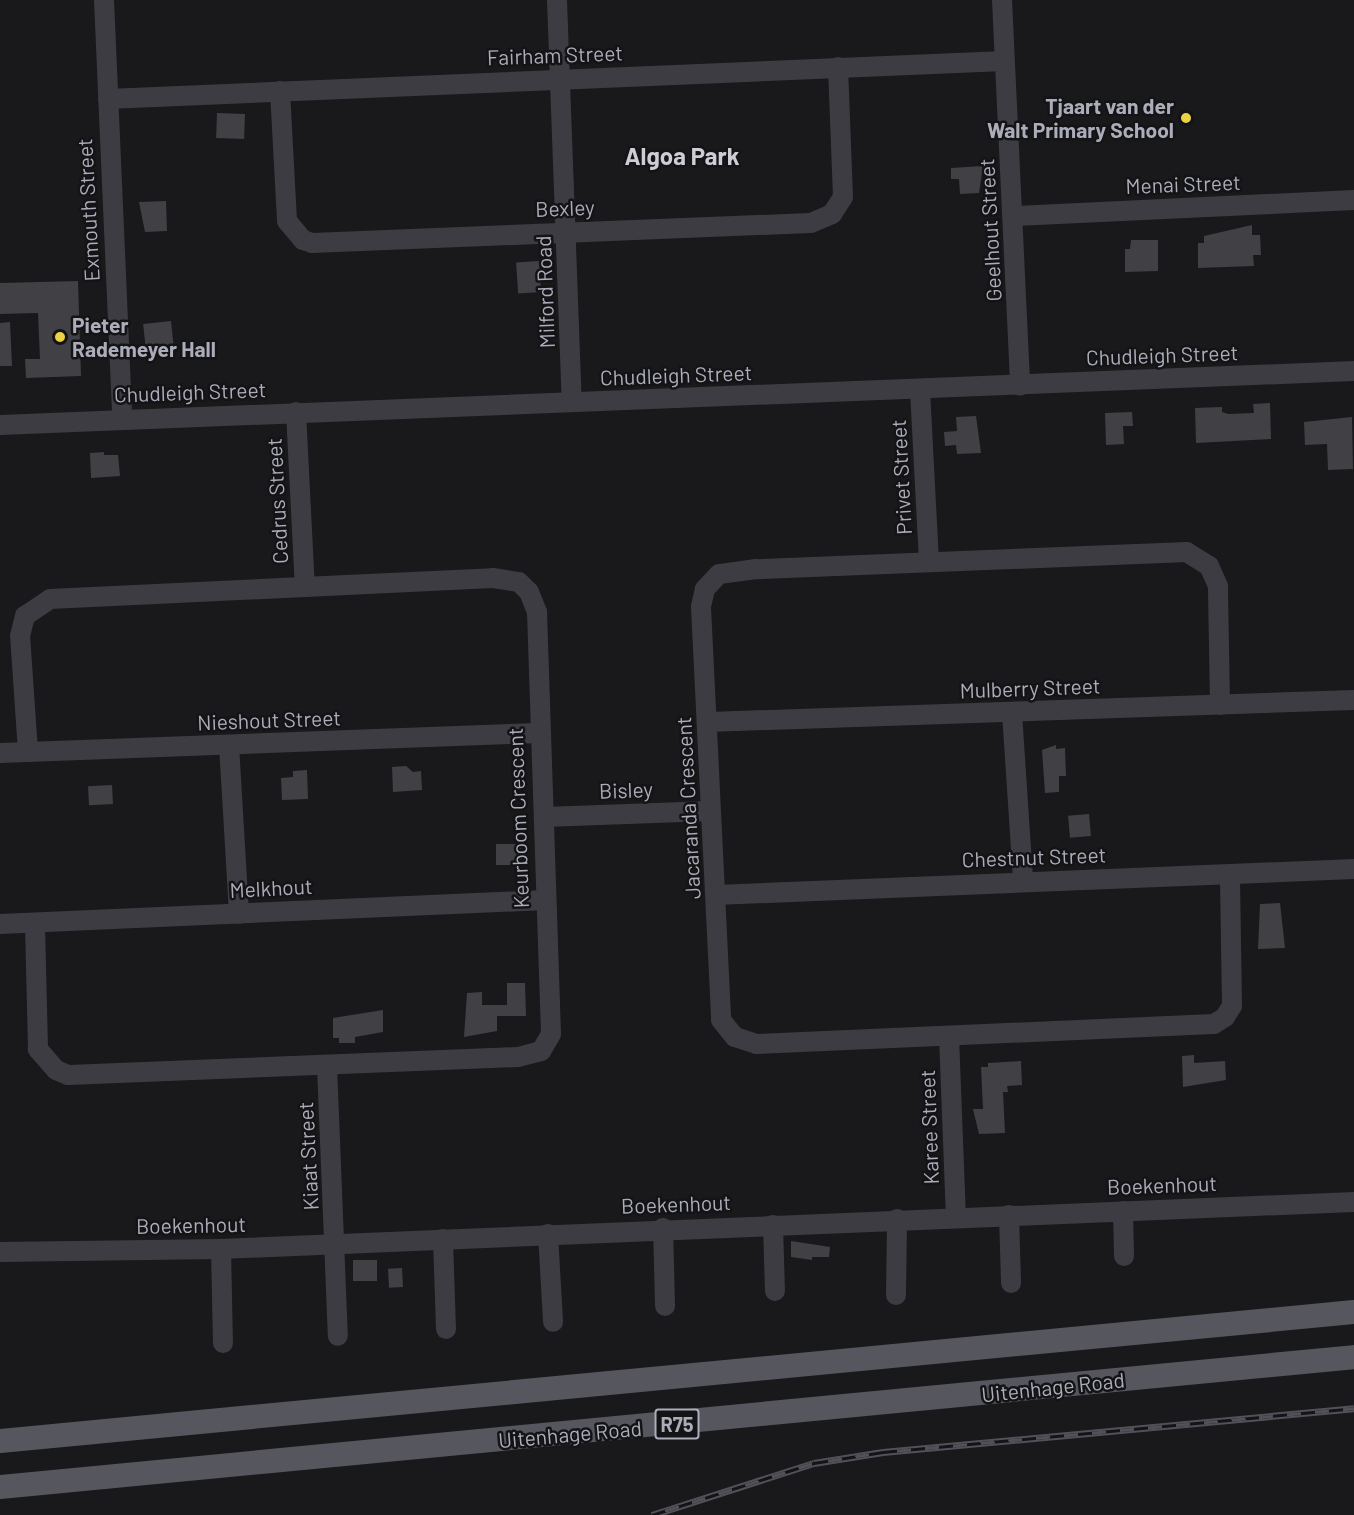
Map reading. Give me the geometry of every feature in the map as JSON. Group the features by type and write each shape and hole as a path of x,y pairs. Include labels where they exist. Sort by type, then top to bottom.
{"main road":[{"name":"R75","path":"0,1441 1354,1312"},
{"name":"Uitenhage Road","path":"0,1487 1354,1357"}],"street":[{"name":"Exmouth Street","path":"104,0 122,419"},
{"name":"Milford Road","path":"557,0 572,402"},
{"name":"Geelhout Street","path":"1002,0 1015,216 1020,386"},
{"name":"Fairham Street","path":"108,99 1004,61"},
{"name":"Bexley","path":"280,91 287,221 303,240 321,243 811,223 832,214 843,197 838,67"},
{"name":"Menai Street","path":"1015,216 1354,200"},
{"name":"Chudleigh Street","path":"0,425 1354,371"},
{"name":"Privet Street","path":"920,390 929,562"},
{"name":"Cedrus Street","path":"296,412 306,587"},
{"name":"Jacaranda Crescent","path":"1220,705 1218,586 1209,566 1196,555 1178,550 756,569 719,574 705,589 701,607 721,1020 735,1037 756,1044 1220,1022 1232,1006 1230,874"},
{"name":"Keurboom Crescent","path":"28,752 20,636 25,616 39,603 63,597 493,578 519,582 530,592 537,612 539,733 545,817 545,900 552,1023 551,1034 541,1051 518,1057 68,1075 56,1070 38,1048 35,923"},
{"name":"Mulberry Street","path":"708,722 1012,714 1354,700"},
{"path":"1012,714 1023,880"},
{"name":"Nieshout Street","path":"0,753 539,733"},
{"path":"229,745 239,914"},
{"name":"Bisley","path":"545,817 710,811"},
{"name":"Chestnut Street","path":"716,894 1354,868"},
{"name":"Melkhout","path":"0,924 545,900"},
{"name":"Karee Street","path":"949,1036 956,1217"},
{"name":"Kiaat Street","path":"327,1066 338,1336"},
{"name":"Boekenhout","path":"0,1252 221,1249 663,1228 1354,1202"},
{"path":"1123,1211 1124,1256"},
{"path":"1009,1215 1011,1283"},
{"path":"896,1294 897,1219"},
{"path":"773,1225 775,1291"},
{"path":"663,1228 665,1306"},
{"path":"548,1234 553,1322"},
{"path":"443,1239 446,1329"},
{"path":"221,1249 223,1343"}],"building":[{"path":"217,113 245,114 244,139 216,138"},
{"path":"983,166 979,193 960,194 959,179 951,179 951,168"},
{"path":"166,201 167,231 145,232 139,202"},
{"path":"1252,225 1252,235 1260,235 1261,255 1253,255 1254,266 1198,268 1198,243 1204,243 1204,236"},
{"path":"1131,240 1158,240 1158,271 1125,272 1125,249 1130,249"},
{"path":"539,261 541,292 518,294 516,263"},
{"name":"Pieter Rademeyer Hall","path":"78,281 81,376 26,378 25,359 40,359 38,313 0,314 0,283"},
{"path":"171,321 174,348 146,351 143,324"},
{"path":"10,322 12,366 0,366 0,323"},
{"path":"1270,403 1271,439 1196,443 1195,408 1222,407 1222,412 1228,414 1254,413 1253,404"},
{"path":"1132,412 1133,426 1123,426 1124,444 1106,445 1105,413"},
{"path":"976,416 981,453 957,454 956,445 945,446 944,432 957,431 956,417"},
{"path":"1352,417 1353,469 1328,470 1327,444 1305,445 1304,422"},
{"path":"104,452 104,455 118,455 120,476 91,478 90,453"},
{"path":"1056,745 1056,749 1065,748 1066,776 1059,776 1059,792 1045,793 1042,750"},
{"path":"406,766 413,772 421,771 422,790 393,792 392,767"},
{"path":"307,770 308,799 282,800 281,778 293,777 293,771"},
{"path":"112,785 113,804 89,805 88,786"},
{"path":"1089,814 1091,836 1070,838 1068,816"},
{"path":"496,844 521,844 521,865 496,865"},
{"path":"1280,903 1285,948 1258,949 1260,904"},
{"path":"507,983 525,983 526,1016 497,1016 497,1031 464,1037 467,993 482,992 482,1005 507,1005"},
{"path":"383,1010 383,1032 355,1037 355,1043 339,1043 339,1038 333,1038 333,1018"},
{"path":"1194,1055 1194,1063 1225,1061 1226,1080 1183,1087 1182,1056"},
{"path":"1021,1061 1022,1085 1007,1086 1008,1092 1003,1092 1005,1133 979,1134 973,1109 983,1109 981,1067 988,1067 988,1063"},
{"path":"791,1241 830,1247 829,1257 812,1257 812,1260 791,1257"},
{"path":"353,1260 377,1260 377,1281 353,1281"},
{"path":"402,1268 403,1287 389,1288 388,1269"}],"railway":[{"path":"652,1515 814,1463 883,1452 1354,1408"}],"place":[{"name":"Tjaart van der Walt Primary School","path":"1186,118"},
{"name":"Pieter Rademeyer Hall","path":"60,337"}],"district":[{"name":"Algoa Park","path":"682,156"}]}
